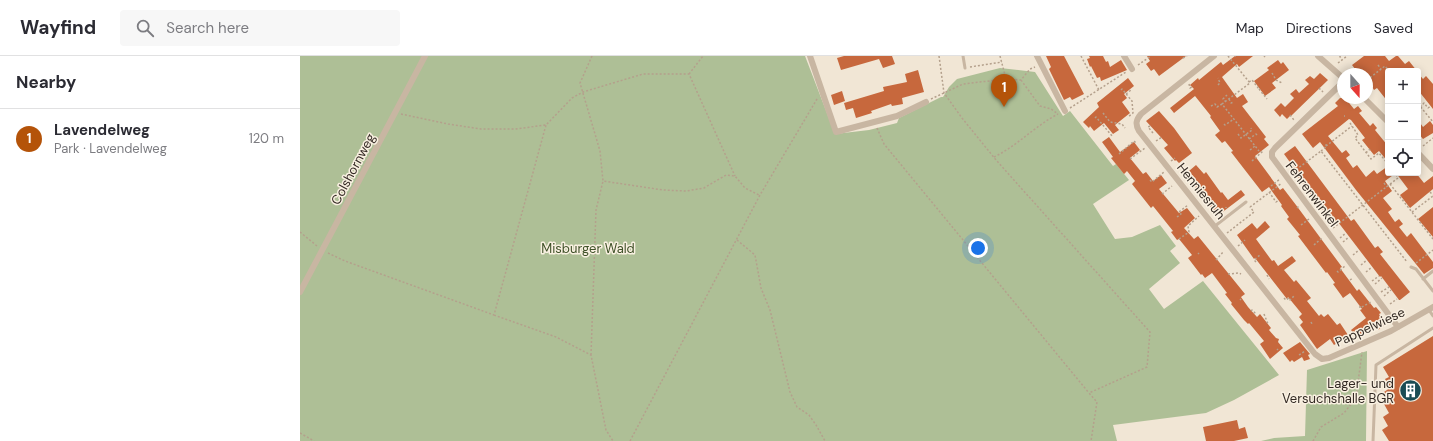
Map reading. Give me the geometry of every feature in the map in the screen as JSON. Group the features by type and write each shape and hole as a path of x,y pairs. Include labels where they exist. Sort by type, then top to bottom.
{"street":[{"name":"Colshornweg","path":"300,292 425,56"},
{"path":"810,56 836,132 897,116 926,102"},
{"path":"1037,56 1065,111"},
{"path":"1124,56 1132,69"},
{"name":"Henniesruh","path":"1214,56 1141,114 1137,118 1136,125 1139,131 1315,354"},
{"path":"1318,56 1337,73"},
{"name":"Fehrenwinkel","path":"1337,88 1275,148 1272,152 1272,157 1398,327"},
{"path":"1370,104 1385,119"},
{"path":"1421,156 1433,169"},
{"name":"Pappelwiese","path":"1315,354 1322,359 1326,359 1398,327 1431,308"}],"lane":[{"path":"963,56 964,68"},
{"path":"1215,226 1246,202"},
{"path":"1411,267 1416,269 1433,291"},
{"path":"1423,279 1433,271"},
{"path":"1431,308 1433,316"},
{"path":"1373,441 1376,365 1433,328"}],"path":[{"path":"592,56 580,83 600,151 603,182 596,210 591,355 606,430 613,441"},
{"path":"690,74 704,56"},
{"path":"939,56 944,93 962,118 1150,332 1147,367 1089,393"},
{"path":"1000,56 1006,79"},
{"path":"1081,56 1099,90"},
{"path":"1065,111 1151,56"},
{"path":"1183,58 1188,56"},
{"path":"1228,56 1249,82"},
{"path":"1338,63 1343,56"},
{"path":"964,68 1002,62"},
{"path":"1378,65 1381,69"},
{"path":"1373,75 1385,66 1387,68"},
{"path":"1021,80 1030,69"},
{"path":"1272,73 1276,80 1282,83"},
{"path":"494,315 546,125 572,98 583,92 643,74 690,74"},
{"path":"690,74 735,176 745,188 760,195"},
{"path":"1218,78 1220,83 1218,85"},
{"path":"926,102 963,84 1006,79 1021,80"},
{"path":"994,156 1020,140 1044,121 1058,114 1051,109 1040,106 1021,80"},
{"path":"1211,106 1215,104 1217,107 1226,102 1252,80 1267,99"},
{"path":"1188,83 1190,88 1192,87"},
{"path":"1319,88 1325,94"},
{"path":"1126,94 1131,90 1130,89"},
{"path":"630,441 760,195 822,90"},
{"path":"1121,90 1132,101 1133,113 1128,117"},
{"path":"1226,102 1223,99 1227,95"},
{"path":"1229,99 1231,103 1234,102"},
{"path":"1421,106 1424,103 1428,108 1431,106"},
{"path":"1222,104 1259,151"},
{"path":"1421,108 1433,122"},
{"path":"395,113 481,129 515,129 546,125"},
{"path":"1103,113 1110,122 1122,124 1125,128"},
{"path":"1290,115 1295,120"},
{"path":"1095,118 1096,117 1113,137"},
{"path":"1224,124 1225,125 1234,119"},
{"path":"874,122 884,144 1097,402 1091,441"},
{"path":"1350,123 1358,135"},
{"path":"1150,126 1148,127 1153,133"},
{"path":"1290,175 1352,126"},
{"path":"1238,134 1241,138 1252,130 1251,128"},
{"path":"1361,133 1355,138 1366,153 1372,159 1379,153 1385,160"},
{"path":"1250,139 1256,134 1257,135"},
{"path":"1427,136 1430,140"},
{"path":"1155,142 1162,137"},
{"path":"1423,146 1433,138"},
{"path":"1119,154 1134,141 1137,144"},
{"path":"1250,150 1256,146"},
{"path":"1366,153 1370,150"},
{"path":"1130,159 1141,151"},
{"path":"1252,161 1263,151"},
{"path":"1321,151 1411,267 1433,250"},
{"path":"1170,161 1175,158"},
{"path":"1150,180 1152,182 1165,171"},
{"path":"1341,178 1345,174"},
{"path":"603,182 686,192 704,188 726,175 735,176"},
{"path":"1330,230 1387,187 1399,177 1398,176"},
{"path":"1271,186 1280,179"},
{"path":"1250,207 1284,181"},
{"path":"1384,183 1387,187"},
{"path":"1162,194 1175,184"},
{"path":"1390,184 1433,239"},
{"path":"1269,192 1276,202 1279,200"},
{"path":"1412,212 1433,195 1430,192"},
{"path":"1369,194 1372,198"},
{"path":"1222,236 1254,212 1246,202"},
{"path":"1177,217 1180,214 1179,212 1191,203"},
{"path":"1297,208 1300,205"},
{"path":"1371,216 1375,213"},
{"path":"1179,239 1189,232 1188,226 1200,215"},
{"path":"1301,225 1310,217"},
{"path":"1383,231 1387,228"},
{"path":"300,232 322,250 352,264 556,337 591,355"},
{"path":"1338,239 1346,233"},
{"path":"1314,245 1324,237"},
{"path":"1343,242 1349,237"},
{"path":"737,240 755,255 761,288 770,310 790,392 797,407 808,415 816,425 825,441"},
{"path":"1236,248 1245,240"},
{"path":"1395,246 1399,243"},
{"path":"1216,260 1226,249"},
{"path":"1353,255 1359,250"},
{"path":"1256,262 1254,260 1260,254"},
{"path":"1406,261 1410,258"},
{"path":"1359,266 1367,260"},
{"path":"1337,271 1338,272 1346,266"},
{"path":"1364,273 1372,267"},
{"path":"1228,274 1241,274"},
{"path":"1263,279 1267,276 1269,279"},
{"path":"1370,282 1378,276"},
{"path":"1350,280 1354,277"},
{"path":"1373,285 1382,278"},
{"path":"1379,294 1388,287"},
{"path":"1382,298 1391,290"},
{"path":"1284,298 1286,300 1289,298 1290,300 1294,296"},
{"path":"1388,306 1398,299"},
{"path":"1360,306 1360,308 1370,301 1372,303"},
{"path":"1251,311 1252,310 1256,314"},
{"path":"1264,314 1268,324"},
{"path":"1336,345 1344,338"},
{"path":"1298,355 1306,350"},
{"path":"1313,441 1321,427 1344,413 1356,398 1362,352"},
{"path":"300,434 314,441"}],"green space":[{"name":"Misburger Wald","path":"300,56 805,56 835,134 869,130 897,123 899,118 943,97 949,87 957,79 1000,68 1035,72 1063,116 1070,111 1113,166 1116,164 1129,180 1093,204 1115,239 1132,237 1160,225 1176,246 1170,251 1180,263 1149,289 1164,309 1203,281 1279,375 1234,400 1206,413 1113,425 1117,441 300,441"},
{"path":"1367,351 1366,441 1261,441 1274,438 1305,436 1307,370"}],"building":[{"path":"844,56 892,56 895,64 883,68 879,59 841,70 837,58"},
{"path":"1046,56 1064,56 1084,94 1072,100 1070,97 1064,100 1049,69 1051,67"},
{"path":"1089,56 1103,56 1106,62 1108,61 1110,67 1121,60 1127,70 1101,81 1100,77 1097,78 1091,66 1090,67 1087,59 1090,58"},
{"path":"1147,56 1186,56 1159,76 1154,69 1151,71 1146,64 1150,61"},
{"path":"1235,56 1253,56 1239,67 1237,64 1222,77 1237,98 1243,94 1248,102 1242,106 1266,137 1264,139 1269,145 1255,156 1280,190 1283,188 1296,205 1342,267 1340,268 1357,291 1359,289 1374,308 1376,307 1381,313 1379,314 1386,324 1378,330 1375,328 1370,332 1369,330 1357,338 1351,330 1366,318 1360,310 1362,309 1350,293 1343,298 1333,284 1335,283 1298,236 1300,235 1287,219 1289,217 1269,187 1262,192 1231,152 1233,151 1225,141 1222,143 1215,135 1220,131 1210,117 1211,116 1195,96 1174,113 1170,108 1194,89 1190,85 1198,78 1199,80 1221,62 1223,65"},
{"path":"1364,56 1385,56 1389,61 1398,56 1405,64 1409,61 1415,68 1385,68 1385,98 1377,88 1374,90 1373,88 1373,68 1354,68 1352,65"},
{"path":"1278,60 1281,64 1283,62 1289,70 1272,83 1276,88 1265,96 1254,81 1269,70 1267,68"},
{"path":"918,70 924,92 902,98 903,104 892,106 891,104 871,111 872,113 856,118 853,108 846,110 844,103 884,91 883,87 907,82 905,74"},
{"path":"1320,73 1328,80 1291,116 1287,119 1282,114 1280,117 1274,110 1281,103 1285,107 1294,98 1290,94 1296,89 1299,93 1309,84 1305,80 1310,76 1314,79"},
{"path":"1426,76 1433,84 1433,109 1421,94 1421,77 1423,79"},
{"path":"1128,78 1134,86 1124,94 1127,98 1122,102 1130,113 1115,125 1119,130 1113,134 1104,123 1094,131 1090,126 1089,128 1083,122 1099,107 1097,103"},
{"path":"842,91 845,101 834,105 831,95"},
{"path":"1337,101 1337,104 1350,104 1354,109 1358,106 1362,111 1359,113 1370,126 1373,123 1377,128 1375,130 1385,142 1385,158 1379,151 1374,155 1362,140 1365,138 1349,119 1328,136 1342,153 1346,150 1350,155 1346,158 1353,168 1357,165 1366,177 1374,170 1377,174 1385,168 1385,176 1392,176 1385,181 1392,191 1383,198 1392,209 1388,212 1395,222 1399,219 1403,224 1399,227 1407,237 1411,233 1433,262 1433,268 1424,274 1356,190 1320,142 1313,148 1302,134 1338,106 1335,103"},
{"path":"1159,111 1174,128 1192,153 1179,163 1176,160 1175,161 1164,148 1168,145 1146,121"},
{"path":"1430,121 1433,125 1433,133 1423,139 1421,137 1421,124 1423,127"},
{"path":"1109,137 1120,152 1134,142 1140,150 1130,158 1143,174 1146,172 1153,181 1161,175 1167,183 1159,189 1179,213 1187,208 1195,218 1184,228 1194,239 1198,236 1245,294 1241,297 1248,307 1257,317 1260,314 1271,328 1269,330 1276,338 1279,339 1278,342 1283,348 1270,359 1260,344 1264,341 1231,304 1232,303 1225,294 1227,293 1212,273 1205,278 1202,274 1201,275 1188,258 1192,255 1179,239 1177,240 1171,232 1173,231 1153,206 1151,208 1132,184 1135,181 1127,171 1124,174 1111,158 1113,157 1102,142"},
{"path":"1295,146 1351,221 1354,219 1375,248 1378,246 1383,252 1380,254 1410,292 1400,300 1381,276 1380,277 1338,222 1334,225 1297,176 1297,172 1284,154"},
{"path":"1196,165 1204,174 1206,172 1228,200 1241,190 1245,195 1220,214 1218,212 1216,214 1195,187 1199,184 1189,171"},
{"path":"1398,176 1418,176 1424,183 1433,176 1433,189 1410,208 1400,195 1408,189"},
{"path":"1433,207 1433,237 1418,219"},
{"path":"1265,221 1270,227 1256,239 1272,261 1274,260 1278,266 1292,256 1296,261 1284,270 1294,282 1296,280 1311,298 1307,301 1319,316 1321,314 1324,317 1328,314 1337,325 1340,323 1348,335 1334,345 1330,339 1317,349 1300,325 1303,322 1299,317 1302,314 1288,297 1287,299 1255,258 1254,259 1237,235 1252,223 1257,229"},
{"name":"Lager- und Versuchshalle BGR","path":"1433,336 1433,441 1389,441 1382,430 1388,426 1383,417 1389,413 1384,404 1390,400 1384,392 1390,388 1385,379 1389,377 1383,367"},
{"path":"1300,342 1310,354 1308,355 1310,359 1304,361 1302,357 1294,362 1292,360 1290,362 1283,353"},
{"path":"1237,420 1239,429 1245,427 1248,438 1234,441 1206,441 1203,427"}],"place":[{"name":"Lavendelweg","path":"1004,107"},
{"name":"Lager- und Versuchshalle BGR","path":"1410,390"}]}
